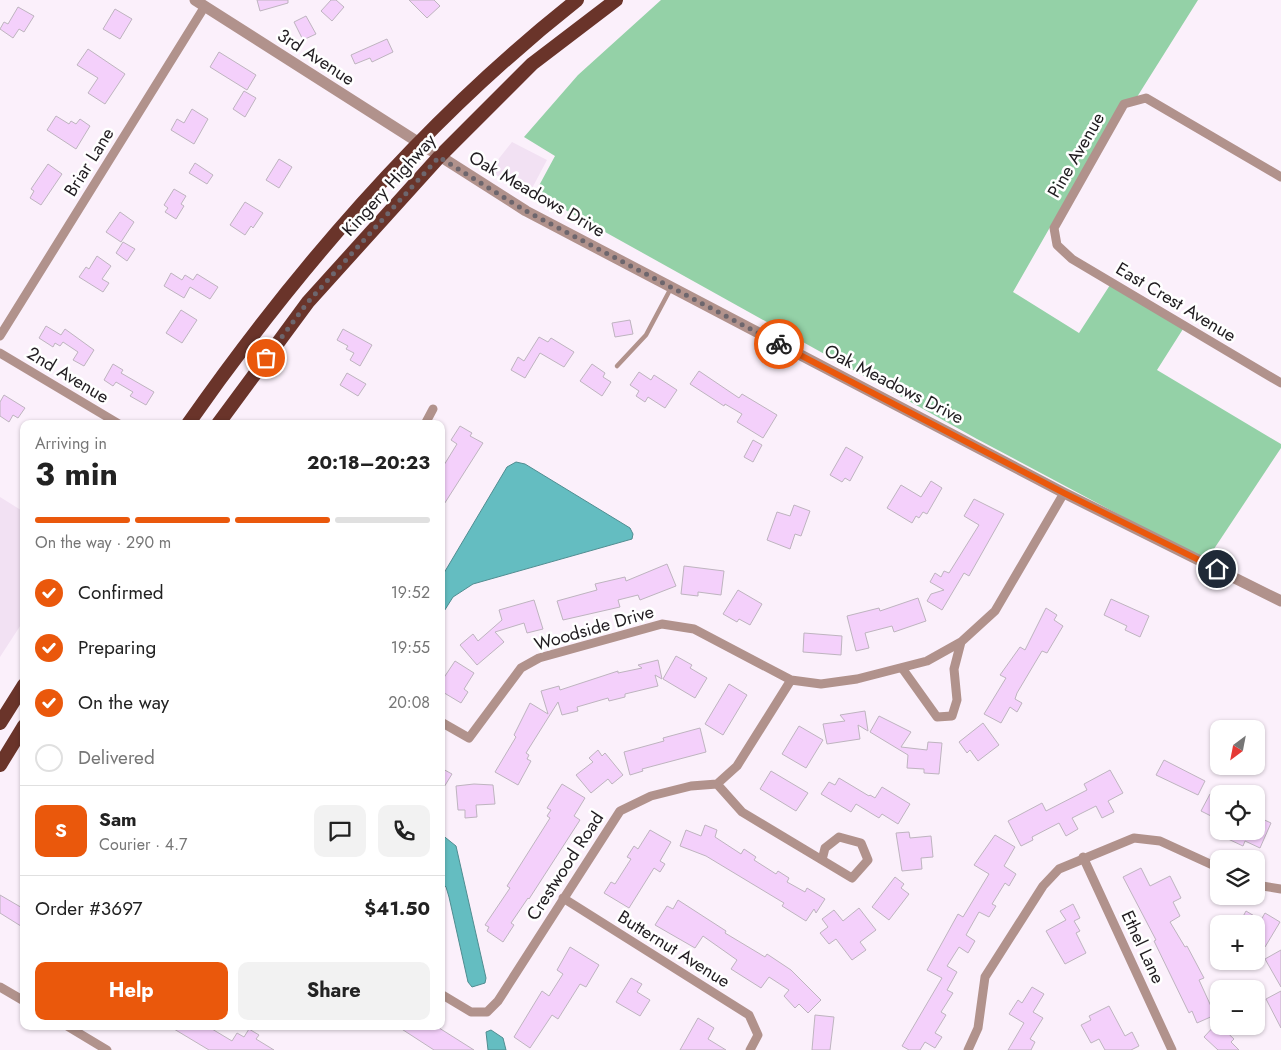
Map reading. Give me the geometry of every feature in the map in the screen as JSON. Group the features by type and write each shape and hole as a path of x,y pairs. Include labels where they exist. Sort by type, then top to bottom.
{"highway":[{"name":"Kingery Highway","path":"190,420 283,295 418,143 521,44 577,0"},
{"name":"Kingery Highway","path":"222,420 308,302 439,157 532,64 616,0"},
{"path":"0,723 20,690"},
{"path":"0,765 20,732"}],"street":[{"name":"3rd Avenue","path":"200,3 418,143"},
{"name":"Briar Lane","path":"0,336 200,3"},
{"name":"Pine Avenue","path":"1057,245 1054,228 1124,104 1146,98 1281,177"},
{"name":"Oak Meadows Drive","path":"418,143 526,211 670,288 1064,493 1281,601"},
{"name":"East Crest Avenue","path":"1057,245 1072,259 1281,383"},
{"name":"2nd Avenue","path":"0,353 112,420"},
{"path":"426,420 433,409"},
{"name":"Woodside Drive","path":"445,724 469,738 521,668 539,658 662,624 694,629 790,680 821,684 857,680 927,660 961,642 996,611 1064,493"},
{"path":"902,668 937,717 952,716 957,700 954,669 961,642"},
{"path":"790,680 737,766 716,784 742,812 822,860 852,878 868,860 861,843 839,837 825,848 822,860"},
{"name":"Crestwood Road","path":"445,996 471,1012 487,1012 498,1001 620,810 650,796 691,786 716,784"},
{"path":"968,1050 978,1028 985,977 1043,886 1059,869 1084,857 1134,838 1160,841 1210,864"},
{"name":"Ethel Lane","path":"1084,857 1172,1050"},
{"path":"1265,886 1281,889"},
{"name":"Butternut Avenue","path":"563,898 749,1015 758,1035 750,1050"},
{"path":"0,987 20,999"},
{"path":"74,1030 107,1050"}],"lane":[{"path":"616,366 646,335 670,288"}],"shaded area":[{"path":"512,142 547,160 529,194 489,171"},
{"path":"0,497 20,510 20,626 0,657"}],"green space":[{"path":"661,0 1198,0 1137,97 1121,103 1013,292 1079,333 1110,285 1183,329 1157,370 1281,444 1281,448 1206,561 977,439 535,193 555,156 524,137 578,75"}],"water":[{"path":"516,462 525,464 630,528 633,534 632,539 473,584 453,597 445,610 445,571 507,467"},
{"path":"445,837 456,846 486,978 485,983 472,987 468,982 446,887"},
{"path":"491,1030 503,1038 506,1050 488,1050 486,1032"}],"building":[{"path":"257,0 288,0 288,3 260,11"},
{"path":"331,0 336,0 344,7 332,21 321,11"},
{"path":"409,0 434,0 440,6 427,18"},
{"path":"18,7 34,16 24,32 19,29 13,38 0,29 4,22 8,24"},
{"path":"115,9 132,19 120,39 103,29"},
{"path":"306,16 316,34 303,40 294,22"},
{"path":"387,39 393,52 372,62 370,58 355,64 351,55"},
{"path":"88,49 125,74 105,104 88,93 98,78 77,65"},
{"path":"219,52 256,75 247,90 210,67"},
{"path":"244,91 256,98 245,117 233,109"},
{"path":"192,109 208,119 194,144 171,130 177,119 184,123"},
{"path":"56,116 69,124 71,121 76,124 80,119 90,126 76,149 47,130"},
{"path":"279,159 292,167 279,188 266,180"},
{"path":"195,163 213,175 207,184 189,173"},
{"path":"48,164 62,174 41,205 30,198 34,191 31,189"},
{"path":"174,189 186,196 181,204 184,206 176,219 165,212 168,208 164,205"},
{"path":"245,202 263,213 253,228 251,226 245,235 230,225"},
{"path":"120,212 134,222 121,242 106,232"},
{"path":"123,242 135,249 127,261 116,253"},
{"path":"97,256 111,266 102,279 109,283 103,292 79,277 86,267 89,269"},
{"path":"171,273 182,280 185,275 193,280 197,274 218,287 210,299 190,287 184,298 164,286"},
{"path":"181,310 197,320 182,343 166,333"},
{"path":"630,320 633,334 615,337 612,323"},
{"path":"46,326 61,335 65,329 94,350 84,366 73,360 78,352 63,342 60,346 55,343 53,347 39,338"},
{"path":"343,329 372,345 360,366 350,360 354,353 346,349 348,346 337,340"},
{"path":"539,337 548,342 551,338 574,352 564,367 540,353 525,378 511,370 518,357 524,361"},
{"path":"113,364 123,370 121,373 154,392 146,405 130,396 133,392 116,382 113,386 104,380"},
{"path":"592,364 605,373 603,377 611,382 602,396 580,381"},
{"path":"699,371 739,398 742,394 777,415 763,438 737,422 742,414 725,404 724,406 690,384"},
{"path":"639,372 651,380 654,375 677,390 665,408 648,397 645,402 636,396 639,391 630,385"},
{"path":"347,373 366,384 358,396 340,385"},
{"path":"4,395 25,408 18,418 13,415 9,422 0,416 0,402"},
{"path":"460,426 472,433 470,436 483,443 445,503 445,463 457,444 451,440"},
{"path":"753,440 762,445 753,462 744,457"},
{"path":"846,447 863,457 850,481 845,478 842,482 830,475"},
{"path":"931,481 942,488 927,514 923,512 919,518 916,516 912,523 887,508 901,485 921,497"},
{"path":"974,499 1004,514 969,576 964,573 942,610 927,601 931,594 944,590 930,582 935,573 941,577 944,571 949,573 979,525 964,516"},
{"path":"794,505 810,511 801,536 795,534 790,549 767,540 777,512 790,516"},
{"path":"667,564 676,586 640,600 638,595 618,600 620,607 563,620 557,601 597,590 595,584 625,577 626,581"},
{"path":"684,566 724,571 721,595 698,592 698,596 681,594"},
{"path":"738,590 762,604 750,625 739,619 737,622 723,614"},
{"path":"918,598 926,621 894,632 892,626 865,633 869,648 856,651 847,616 879,608 880,611"},
{"path":"1111,599 1149,616 1140,637 1125,630 1127,626 1104,615"},
{"path":"534,600 543,629 527,633 524,623 495,632 504,642 477,665 460,645 473,634 478,641 502,620 499,610"},
{"path":"1046,608 1057,615 1054,620 1063,626 1047,653 1042,651 1017,693 1015,699 1022,703 1017,712 1010,707 1001,723 984,714 1006,678 1000,675 1020,647 1025,650"},
{"path":"804,633 842,636 841,655 803,652"},
{"path":"676,656 692,665 690,668 707,678 695,698 663,679"},
{"path":"658,660 662,679 655,675 658,686 625,694 625,697 609,701 608,698 577,707 578,711 562,715 558,702 526,753 529,755 527,759 531,761 518,785 495,772 516,737 514,735 530,703 548,714 541,691 559,686 560,690 618,671 618,673 642,668 638,665"},
{"path":"455,661 474,673 464,689 468,692 461,703 445,693 445,676"},
{"path":"729,684 747,695 723,735 705,724"},
{"path":"865,711 868,731 858,725 860,739 827,744 823,724 845,721 840,715"},
{"path":"879,716 911,732 901,747 927,750 928,742 942,743 939,774 924,773 924,769 907,768 908,755 870,732"},
{"path":"983,723 999,745 978,761 970,750 967,753 959,742"},
{"path":"799,726 823,740 806,768 782,754"},
{"path":"700,728 706,752 642,769 643,771 630,775 624,752 664,741 663,738"},
{"path":"598,750 602,756 605,753 623,775 612,784 608,779 591,793 576,775 593,762 589,758"},
{"path":"1164,760 1205,781 1198,795 1156,775"},
{"path":"445,770 452,774 445,785"},
{"path":"1110,770 1123,793 1108,801 1114,812 1102,818 1096,806 1072,818 1078,829 1066,836 1059,823 1032,837 1033,840 1021,846 1008,821 1042,803 1046,811 1087,790 1084,784"},
{"path":"771,771 808,793 796,811 760,789"},
{"path":"839,778 869,796 875,798 882,787 910,804 898,824 882,814 879,818 856,804 851,812 821,794 829,782 835,785"},
{"path":"474,784 493,785 495,804 476,805 477,817 465,818 465,810 458,810 456,786"},
{"path":"562,784 585,798 574,816 580,820 529,899 511,923 514,925 503,942 487,931 489,927 485,925 510,888 507,886 550,818 547,816 551,810 547,808"},
{"path":"1210,794 1210,816 1201,811"},
{"path":"1265,820 1271,823 1265,837"},
{"path":"705,825 717,830 715,837 741,854 744,849 756,857 754,860 776,874 778,871 789,878 787,882 805,892 807,888 825,899 816,913 814,909 806,921 782,906 784,903 706,856 680,846 686,830 701,836"},
{"path":"650,830 671,842 660,861 665,864 660,872 654,868 629,908 604,893 611,882 615,884 631,859 627,857 634,846 638,849"},
{"path":"909,832 910,838 931,836 933,857 921,858 922,869 902,871 896,833"},
{"path":"995,835 1015,847 1004,866 1016,874 1009,886 1005,883 992,904 996,906 989,917 979,912 966,935 975,941 968,953 959,947 947,966 957,972 947,990 953,993 941,1012 946,1015 935,1033 942,1037 935,1048 925,1042 920,1050 909,1050 902,1046 942,978 927,970 958,914 963,917 989,874 974,865"},
{"path":"1230,840 1264,840 1260,848 1245,841 1243,846"},
{"path":"1141,868 1150,886 1170,876 1181,898 1173,902 1180,916 1170,922 1185,947 1187,946 1204,978 1199,980 1210,1004 1210,1017 1197,1023 1192,1011 1189,1013 1154,941 1156,940 1123,877"},
{"path":"895,877 904,884 901,888 909,894 889,920 872,907"},
{"path":"0,895 20,907 20,926 0,913"},
{"path":"678,900 726,931 725,933 765,957 767,954 791,970 821,1000 808,1013 799,1004 795,1008 784,996 789,990 769,977 761,988 731,969 737,960 703,936 695,948 655,925 667,906 673,909"},
{"path":"1073,904 1080,918 1074,921 1080,931 1076,933 1086,953 1065,964 1046,931 1066,920 1060,911"},
{"path":"859,908 876,930 860,942 866,950 852,960 836,939 829,944 820,933 828,927 822,919 834,910 843,921"},
{"path":"1246,911 1253,915 1244,915"},
{"path":"1265,913 1280,922 1265,947"},
{"path":"570,947 599,965 586,987 580,984 558,1019 552,1015 530,1048 514,1037 542,991 549,996 563,974 557,970"},
{"path":"1281,950 1281,987 1265,959"},
{"path":"631,978 642,984 637,992 650,1000 640,1016 616,1002"},
{"path":"1032,987 1044,994 1033,1012 1043,1018 1030,1039 1035,1042 1031,1050 1008,1050 1024,1023 1009,1014 1018,1000 1022,1003"},
{"path":"1281,991 1281,1028 1266,999"},
{"path":"1109,1006 1125,1036 1132,1032 1139,1046 1131,1050 1105,1050 1099,1039 1091,1043 1081,1025 1091,1020 1089,1016"},
{"path":"815,1015 834,1017 830,1050 812,1050"},
{"path":"698,1018 714,1028 708,1039 726,1050 680,1050"},
{"path":"176,1030 214,1030 232,1041 237,1033 244,1037 248,1030 251,1030 259,1035 256,1039 274,1050 209,1050"},
{"path":"403,1030 442,1030 474,1050 434,1050"},
{"path":"1210,1031 1210,1035 1230,1035 1234,1039 1231,1042 1239,1050 1218,1050 1204,1037"}],"way so far":[{"path":"266,358 308,302 439,157 526,211 779,344"}],"route":[{"path":"779,344 968,441 1064,493 1217,569"}]}
